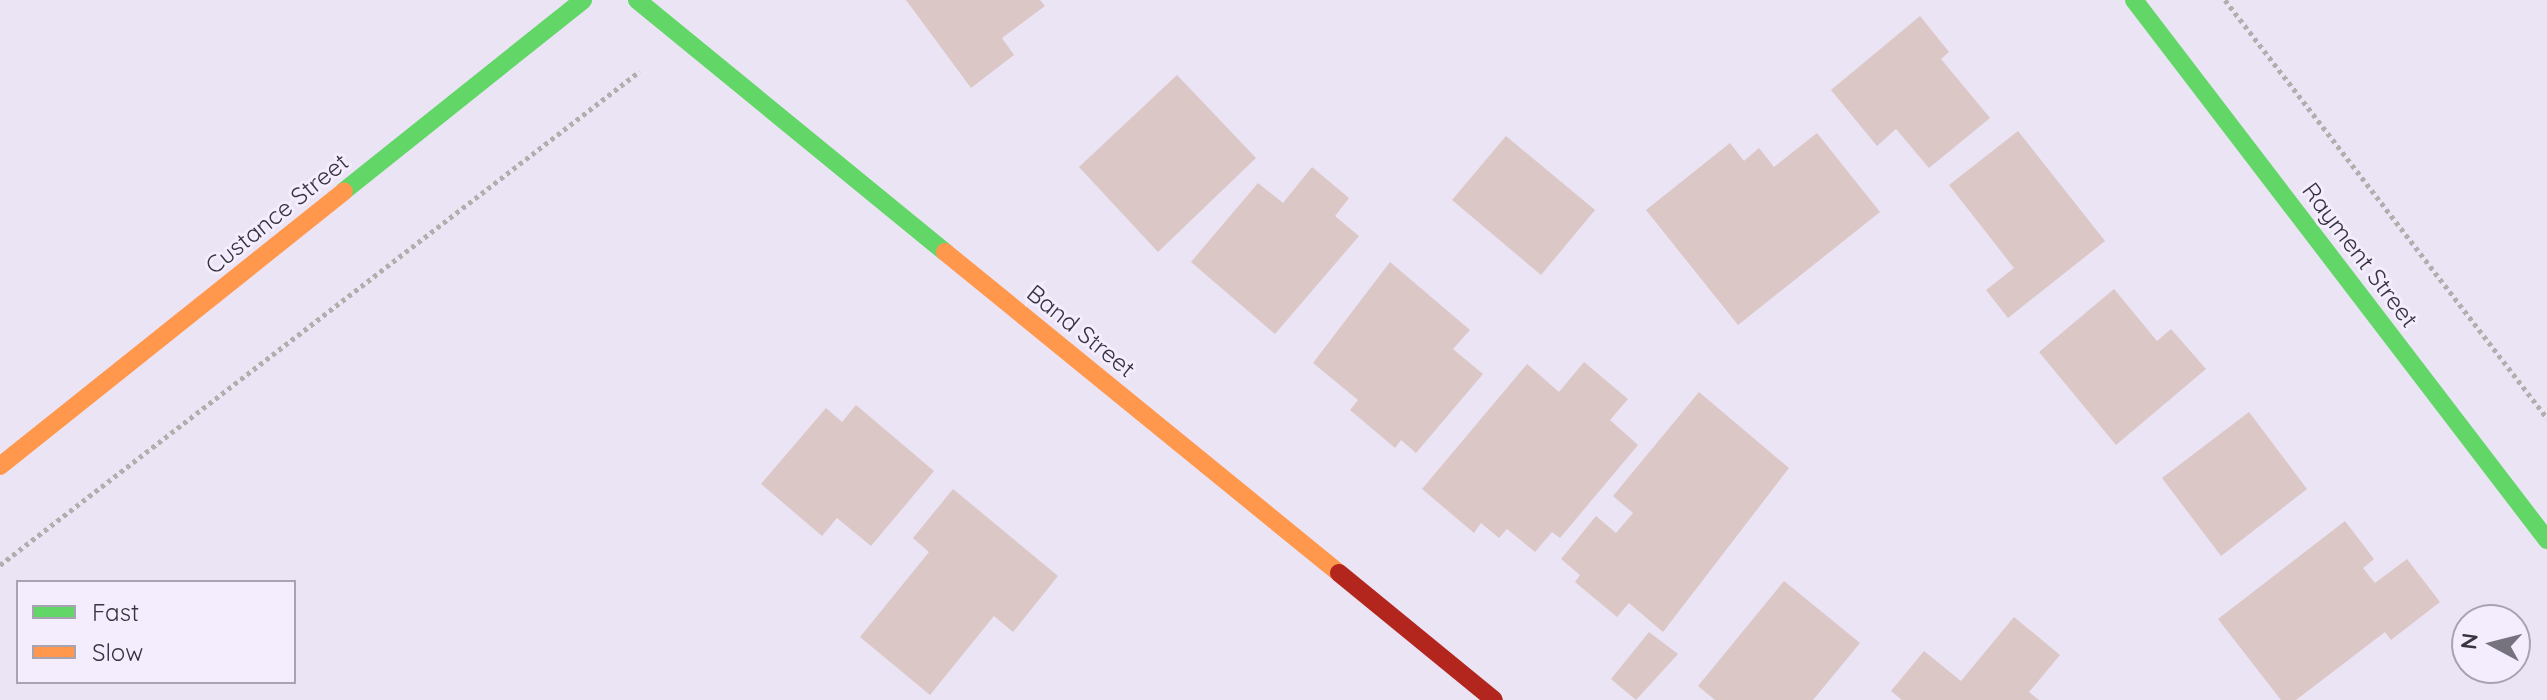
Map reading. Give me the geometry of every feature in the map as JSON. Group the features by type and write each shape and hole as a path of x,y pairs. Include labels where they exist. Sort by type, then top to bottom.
{"street":[{"name":"Custance Street","path":"0,466 583,0"},
{"name":"Band Street","path":"637,0 1494,700"},
{"name":"Rayment Street","path":"2134,0 2547,540"}],"path":[{"path":"2225,0 2547,418"},
{"path":"0,565 683,38"}],"building":[{"path":"906,0 1040,0 1045,6 1002,38 1014,55 971,88"},
{"path":"1920,16 1949,52 1941,59 1990,118 1929,168 1896,129 1877,146 1831,90"},
{"path":"1177,75 1256,158 1158,252 1079,167"},
{"path":"2018,131 2105,241 2008,318 1986,290 2014,268 1949,185"},
{"path":"1817,133 1880,212 1738,325 1646,210 1730,143 1744,161 1759,148 1774,167"},
{"path":"1506,136 1595,210 1541,275 1452,200"},
{"path":"1312,167 1349,198 1335,216 1359,236 1275,334 1191,262 1258,183 1283,203"},
{"path":"1390,262 1470,330 1453,349 1483,374 1416,453 1401,440 1395,448 1350,410 1358,400 1313,363"},
{"path":"2114,289 2157,341 2171,329 2206,369 2116,445 2039,352"},
{"path":"1584,362 1628,399 1610,420 1638,445 1560,538 1552,532 1535,552 1507,529 1499,538 1481,523 1474,533 1422,489 1527,364 1559,392"},
{"path":"1699,392 1789,468 1663,632 1629,603 1617,617 1575,582 1580,575 1561,559 1596,516 1616,533 1633,513 1613,496"},
{"path":"856,405 934,471 871,546 837,518 822,536 761,484 826,408 842,422"},
{"path":"2249,412 2307,489 2221,556 2162,478"},
{"path":"953,489 1058,576 1013,632 994,616 930,695 860,637 929,552 913,538"},
{"path":"2345,521 2374,559 2363,568 2375,583 2407,559 2440,602 2391,640 2385,632 2296,700 2281,700 2218,619"},
{"path":"1784,581 1860,643 1813,700 1715,700 1698,686"},
{"path":"2014,617 2060,655 2029,692 2039,700 1902,700 1891,691 1924,651 1961,681"},
{"path":"1649,632 1678,654 1636,700 1611,679"}],"traffic: fast":[{"path":"344,191 583,0"},
{"path":"637,0 945,252"},
{"path":"2134,0 2547,540"}],"traffic: slow":[{"path":"0,466 344,191"},
{"path":"945,252 1339,573"}],"traffic: jam":[{"path":"1339,573 1494,700"}]}
